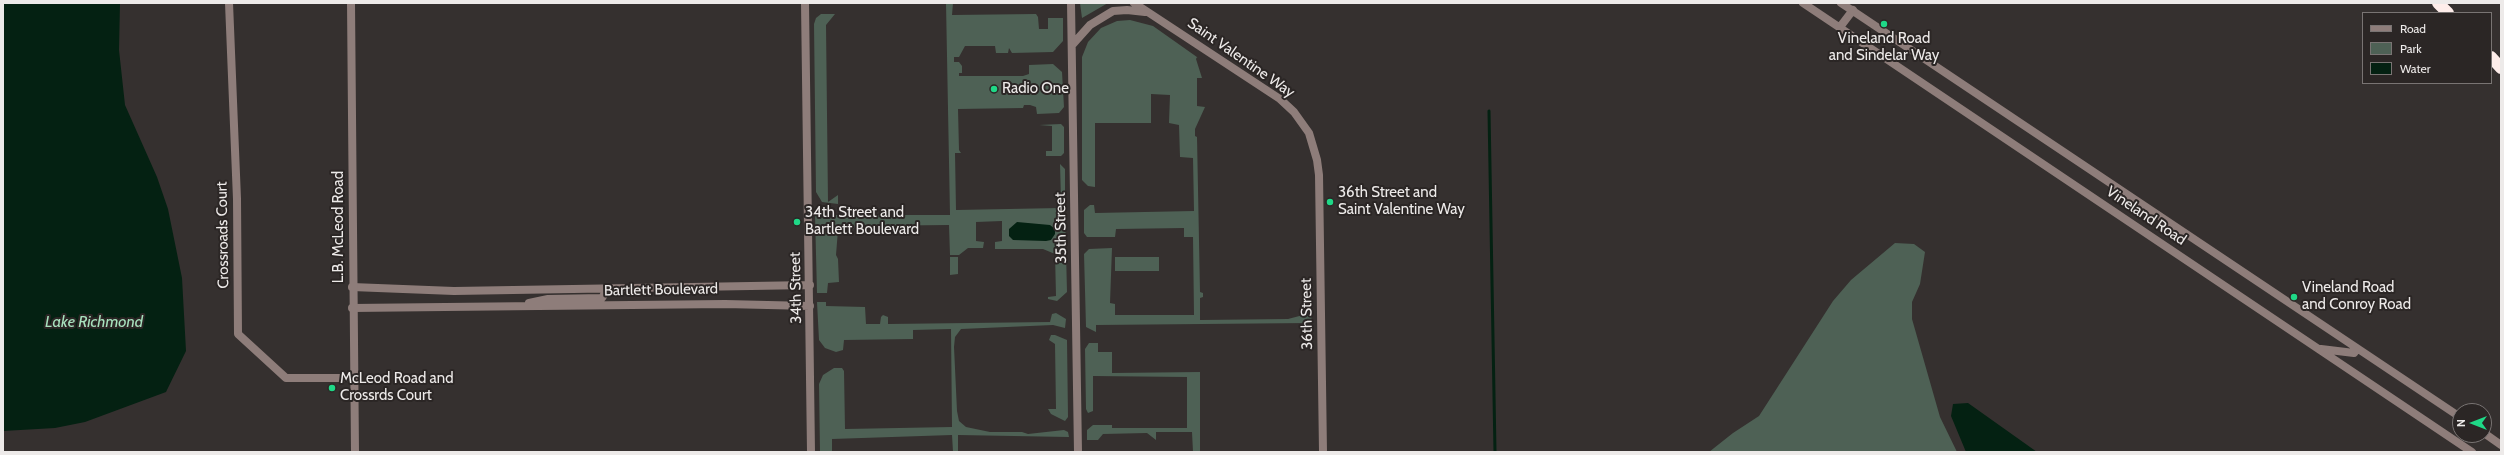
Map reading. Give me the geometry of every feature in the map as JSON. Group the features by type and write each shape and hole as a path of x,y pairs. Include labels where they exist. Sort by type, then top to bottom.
{"highway":[{"path":"2438,3 2447,12"},
{"path":"2492,58 2501,68"}],"street":[{"name":"Crossroads Court","path":"229,3 237,199 238,334 286,378 353,378"},
{"name":"L.B. McLeod Road","path":"351,3 353,123 352,308 355,452"},
{"name":"34th Street","path":"805,3 810,285 811,452"},
{"name":"35th Street","path":"1071,3 1073,44 1078,452"},
{"name":"Saint Valentine Way","path":"1134,3 1284,103 1304,124 1309,134 1317,160 1319,175"},
{"name":"Vineland Road","path":"1803,3 2472,452"},
{"name":"Vineland Road","path":"1841,3 2452,412"},
{"path":"1073,44 1090,25 1113,11 1127,10 1148,12"},
{"path":"1840,28 1853,10"},
{"name":"36th Street","path":"1319,175 1323,452"},
{"name":"Bartlett Boulevard","path":"352,288 454,291 810,285"},
{"name":"Bartlett Boulevard","path":"512,306 548,299 602,298 608,288"},
{"name":"Bartlett Boulevard","path":"352,308 725,304 810,306"},
{"path":"2318,349 2342,353 2354,353 2358,349"},
{"path":"2492,438 2501,444"}],"green space":[{"path":"946,3 953,3 952,15 1036,14 1038,17 1039,29 1048,29 1048,18 1063,18 1063,41 1053,52 1012,53 1009,48 1008,53 996,53 995,46 965,46 959,57 954,57 954,62 959,62 962,66 962,73 959,73 959,76 1023,76 1029,74 1029,65 1053,64 1062,72 1064,107 1059,113 1037,114 1036,107 1030,105 1024,105 1023,108 958,109 959,150 961,153 955,153 956,210 1060,208 1065,211 1067,292 1057,301 1048,299 1048,297 1056,296 1055,254 1043,249 995,249 995,242 1002,241 1002,221 976,222 976,241 984,242 983,248 968,248 959,255 950,255 949,225 855,226 854,229 838,230 836,255 838,259 839,282 828,283 827,293 817,293 815,215 950,215"},
{"path":"1080,3 1108,3 1082,18"},
{"path":"821,14 835,14 826,25 828,202 838,195 838,204 822,202 816,192 814,24 816,18"},
{"path":"1130,20 1153,26 1197,57 1196,59 1202,78 1197,78 1197,106 1205,107 1195,129 1195,136 1197,137 1200,292 1203,293 1203,297 1200,298 1200,320 1288,319 1307,314 1312,317 1310,323 1096,325 1096,332 1086,327 1084,254 1089,249 1112,248 1110,303 1115,304 1115,315 1194,315 1193,237 1184,237 1184,228 1116,229 1115,237 1087,237 1084,233 1084,210 1090,205 1094,205 1095,213 1194,211 1193,158 1180,157 1179,125 1169,123 1170,95 1151,94 1151,123 1095,123 1095,187 1088,186 1082,180 1082,57 1088,42 1101,28 1117,21"},
{"path":"1061,124 1064,127 1064,153 1061,156 1046,156 1046,151 1052,151 1052,126 1039,125"},
{"path":"1060,164 1065,169 1065,194 1061,200"},
{"path":"1895,243 1914,244 1925,252 1920,284 1912,302 1912,319 1940,417 1957,452 1709,452 1733,433 1759,416 1833,301 1851,280"},
{"path":"950,257 958,257 958,274 950,275"},
{"path":"1115,257 1159,257 1159,271 1115,271"},
{"path":"817,302 826,302 826,306 865,307 866,324 880,324 881,317 883,315 888,317 888,324 1050,322 1052,314 1056,313 1066,319 1065,328 1053,325 961,329 955,337 954,347 957,411 959,421 966,427 990,432 1022,432 1028,434 1064,430 1068,432 1069,437 958,435 958,452 953,452 952,435 832,439 832,452 820,452 819,384 823,375 834,368 842,368 844,371 845,429 952,427 951,329 913,330 913,339 844,340 843,350 836,352 825,348 819,340"},
{"path":"1051,335 1067,340 1068,417 1065,421 1051,414 1048,409 1056,409 1055,344 1049,340"},
{"path":"1089,343 1098,343 1098,352 1112,352 1112,373 1200,372 1200,452 1193,452 1192,432 1156,432 1156,440 1147,433 1103,434 1098,440 1087,440 1087,430 1093,425 1112,425 1112,428 1187,428 1187,377 1093,376 1093,411 1088,413 1086,409 1085,349"}],"water":[{"name":"Lake Richmond","path":"3,3 120,3 119,50 125,105 157,177 168,209 182,278 186,351 166,392 85,422 55,428 3,431"},
{"path":"1017,222 1050,225 1055,229 1055,234 1051,240 1046,241 1013,240 1009,236 1009,229"},
{"path":"1968,403 2037,452 1966,452 1951,416 1953,404"}],"waterway":[{"path":"1489,111 1495,452"}],"place":[{"name":"Vineland Road and Sindelar Way","path":"1884,24"},
{"name":"Radio One","path":"994,89"},
{"name":"36th Street and Saint Valentine Way","path":"1330,202"},
{"name":"34th Street and Bartlett Boulevard","path":"797,222"},
{"name":"Vineland Road and Conroy Road","path":"2294,297"},
{"name":"McLeod Road and Crossrds Court","path":"332,388"}]}
